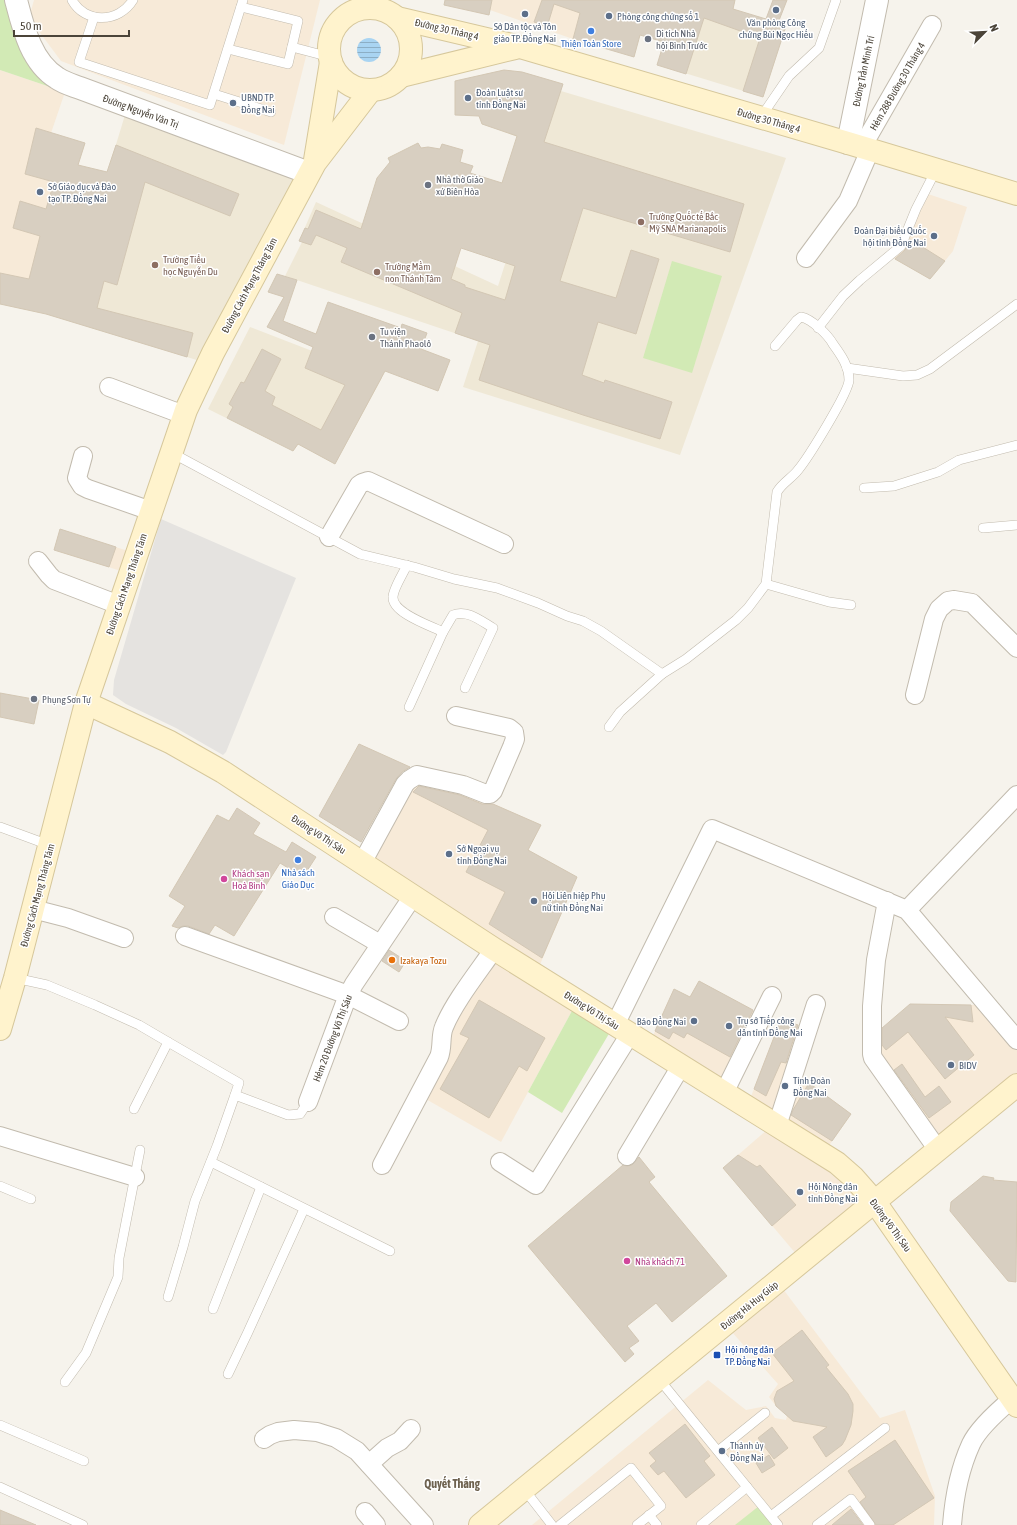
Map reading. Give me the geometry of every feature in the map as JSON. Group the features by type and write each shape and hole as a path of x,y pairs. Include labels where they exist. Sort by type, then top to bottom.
{"main road":[{"path":"338,22 348,13 361,8 388,10 407,31 411,46 407,67 401,76 393,84 371,90 358,88 347,83 337,74 330,60 329,50 331,35 338,22 342,0"},
{"name":"Đường 30 Tháng 4","path":"388,10 761,117 1017,194"},
{"name":"Đường 30 Tháng 4","path":"401,76 520,47"},
{"name":"Đường Cách Mạng Tháng Tám","path":"312,168 330,60"},
{"name":"Đường Cách Mạng Tháng Tám","path":"0,1029 15,978 86,703 170,452 184,415 213,353 312,168 371,90"},
{"name":"Đường Võ Thị Sáu","path":"86,703 190,752 223,772 494,949 844,1168 875,1202 1015,1402"},
{"name":"Đường Hà Huy Giáp","path":"480,1525 938,1150 1015,1090"}],"street":[{"name":"Đường Nguyễn Văn Trị","path":"16,0 22,22 32,47 42,63 57,78 80,88 312,168"},
{"name":"Đường Trần Minh Trí","path":"860,146 877,0"},
{"name":"Hẻm 288 Đường 30 Tháng 4","path":"806,258 848,202 860,146 932,25"},
{"path":"109,387 184,415"},
{"path":"83,456 77,478 82,486 104,496 151,511"},
{"path":"330,537 359,486 368,481 504,544"},
{"path":"38,561 48,575 54,580 119,605"},
{"path":"915,695 934,619 939,609 948,601 954,600 972,603 1017,648"},
{"path":"362,863 405,784 414,776 417,775 463,785 486,794 490,794 493,791 515,739 514,732 509,728 456,716"},
{"path":"907,910 1017,795"},
{"path":"500,1162 536,1185 622,1030 712,829 907,910 1017,1040"},
{"name":"Hẻm 20 Đường Võ Thị Sáu","path":"308,1102 348,995 380,944 413,896"},
{"path":"887,901 876,960 872,1006 872,1054 873,1058 938,1150"},
{"path":"33,909 80,922 124,938"},
{"path":"334,917 380,944"},
{"path":"185,936 348,995 399,1022"},
{"path":"382,1165 439,1057 441,1052 443,1028 452,1011 494,949"},
{"path":"724,1093 772,996"},
{"path":"777,1126 816,1004"},
{"path":"627,1156 681,1066"},
{"path":"0,1136 135,1178"},
{"path":"952,1525 960,1476 971,1443 991,1417 1015,1402"},
{"path":"369,1464 387,1448 400,1442 411,1429"},
{"path":"264,1439 270,1435 287,1430 300,1430 316,1432 336,1438 348,1444 369,1464 424,1525"}],"lane":[{"path":"72,0 80,10 94,17 100,18 111,17 121,13 130,6 133,0"},
{"path":"761,117 789,76 819,48 836,0"},
{"path":"94,17 79,62 210,105 242,3 298,22 288,64 228,49"},
{"path":"292,47 330,60"},
{"path":"214,94 271,112"},
{"path":"818,328 843,296 901,246 916,209 936,170"},
{"path":"847,368 903,376 917,375 930,369 1017,304"},
{"path":"609,727 620,712 662,674 686,659 718,635 748,608 766,584 777,492 780,487 798,471 841,401 849,381 847,368 828,336 806,319 801,317 797,320 775,346"},
{"path":"864,488 894,486 938,472 959,460 1017,445"},
{"path":"170,452 360,554 454,579 512,592 567,616 583,620 601,630 662,674"},
{"path":"983,528 1017,525"},
{"path":"407,566 394,594 394,602 396,606 406,615 443,632"},
{"path":"766,584 829,602 852,605"},
{"path":"409,707 443,632 453,615 460,613 469,614 493,628 465,688"},
{"path":"0,827 50,845"},
{"path":"15,978 47,985 139,1025 239,1083 211,1162 195,1201 168,1297"},
{"path":"134,1109 168,1042"},
{"path":"235,1095 288,1115 300,1114 308,1102"},
{"path":"65,1382 86,1353 118,1276 119,1258 140,1150"},
{"path":"211,1162 390,1251"},
{"path":"0,1186 31,1199"},
{"path":"213,1309 261,1187"},
{"path":"228,1374 304,1209"},
{"path":"659,1379 778,1525"},
{"path":"718,1451 765,1413"},
{"path":"0,1425 84,1461"},
{"path":"771,1516 885,1428"},
{"path":"560,1525 630,1468 661,1506 637,1525"},
{"path":"0,1487 83,1525"},
{"path":"701,1525 747,1487"},
{"path":"524,1489 552,1525"},
{"path":"817,1525 851,1499 870,1525"},
{"path":"649,1515 657,1525"},
{"path":"569,1517 576,1525"}],"shaded area":[{"name":"UBND TP. Đồng Nai","path":"34,0 320,0 284,145 61,61 29,18"},
{"path":"479,0 633,0 580,13 573,39 490,10 489,15 476,12"},
{"path":"686,0 735,1 733,9 786,26 763,97 665,67"},
{"name":"Sở Giáo dục và Đào tạo TP. Đồng Nai","path":"0,70 65,92 51,133 85,143 78,165 86,167 46,314 0,304"},
{"name":"Trường Quốc tế Bắc Mỹ SNA Marianapolis","path":"504,70 522,72 563,84 561,91 786,158 680,455 463,387 478,341 285,276 302,242 299,241 316,202 498,286 543,146 482,124 480,116 485,74"},
{"name":"Trường Tiểu học Nguyễn Du","path":"125,115 297,178 200,361 46,314 86,167 107,174"},
{"name":"Đoàn Đại biểu Quốc hội tỉnh Đồng Nai","path":"928,194 967,207 953,251 930,279 893,258"},
{"path":"250,327 382,378 335,464 298,444 293,451 208,409"},
{"path":"161,519 296,578 226,752 223,755 176,728 126,704 113,695 114,680"},
{"path":"60,529 128,551 121,571 54,550"},
{"name":"Sở Ngoại vụ tỉnh Đồng Nai","path":"414,782 480,798 541,825 528,850 577,877 539,967 371,858"},
{"path":"493,959 573,1009 501,1142 424,1098 449,1028"},
{"path":"699,981 758,1013 724,1083 652,1038 674,989 690,997"},
{"name":"BIDV","path":"910,1004 980,1005 1017,1049 1017,1073 937,1140 877,1050 878,1033"},
{"name":"Tỉnh Đoàn Đồng Nai","path":"781,1019 805,1027 792,1070 851,1114 828,1147 750,1099"},
{"name":"Hội Nông dân tỉnh Đồng Nai","path":"767,1130 834,1172 863,1200 797,1255 723,1168"},
{"name":"Thành ủy Đồng Nai","path":"783,1289 880,1418 905,1410 935,1496 934,1525 532,1525 708,1380 746,1410 766,1406 775,1418 786,1420 788,1411 776,1406 769,1397 778,1384 731,1331"}],"green space":[{"path":"0,0 7,0 65,92 0,70"},
{"path":"672,261 722,276 692,373 643,358"},
{"path":"573,1009 610,1032 562,1113 528,1092"},
{"path":"759,1506 775,1525 735,1525"}],"water":[{"path":"369,38 378,41 381,50 378,59 369,62 360,59 357,50 360,41"}],"building":[{"path":"445,0 492,0 489,15 444,5"},
{"path":"542,0 735,0 733,9 766,19 773,0 787,0 778,23 786,26 763,97 743,91 760,38 704,18 686,74 657,65 664,42 640,35 634,57 573,39 580,13 554,4 547,27 534,22"},
{"path":"504,70 522,72 563,84 544,142 744,204 730,252 583,208 560,281 616,298 631,250 659,259 636,334 598,322 582,375 604,383 605,380 672,402 660,439 479,380 490,345 455,333 462,313 341,262 347,248 316,235 311,245 299,241 305,228 308,229 316,210 361,229 377,178 390,162 388,158 418,143 421,148 428,147 440,149 442,144 463,150 460,162 473,166 470,173 502,183 517,136 482,124 479,116 455,115 455,81","holes":["461,248 515,266 505,300 465,287 465,285 451,279"]},
{"path":"36,128 85,143 78,165 107,172 116,145 239,194 230,216 145,182 117,285 104,281 97,308 193,333 187,357 46,314 0,304 0,273 29,279 40,236 13,228 20,201 46,209 54,182 25,174"},
{"path":"910,239 945,261 930,279 895,259 905,250"},
{"path":"277,274 297,280 283,321 316,334 328,302 401,328 402,324 427,333 421,349 450,360 438,391 385,371 335,464 298,444 293,451 227,418 233,407 229,404 241,382 244,383 262,349 281,359 265,391 275,397 272,405 321,430 345,385 305,368 313,347 267,327 284,297 268,292"},
{"path":"60,529 116,547 109,567 54,550"},
{"path":"0,693 39,700 34,724 0,717"},
{"path":"359,744 410,767 402,772 396,779 361,842 319,816"},
{"path":"419,786 460,795 482,804 493,804 541,825 528,850 577,877 542,958 489,924 505,892 466,872 488,830 413,792"},
{"name":"Khách sạn Hoà Bình","path":"237,808 260,823 253,834 286,852 292,842 316,857 303,877 280,863 234,936 215,925 209,934 188,926 178,928 172,926 185,906 169,896 217,815 229,821"},
{"path":"389,950 406,961 399,972 382,961"},
{"path":"699,981 753,1010 730,1057 687,1033 684,1038 673,1032 669,1039 655,1031 674,989 690,997"},
{"path":"479,1000 545,1038 527,1071 519,1066 489,1118 440,1089 469,1038 460,1034"},
{"path":"910,1004 971,1005 973,1022 945,1017 974,1055 945,1079 908,1032 886,1050 882,1045 882,1028"},
{"path":"781,1019 798,1025 786,1063 781,1062 766,1096 754,1089"},
{"path":"902,1064 925,1097 939,1086 951,1102 929,1118 894,1070"},
{"path":"809,1083 851,1114 832,1141 791,1115"},
{"path":"738,1155 757,1167 760,1165 796,1205 772,1226 723,1168"},
{"name":"Nhà khách 71","path":"639,1157 655,1177 649,1182 727,1276 672,1322 656,1303 627,1326 639,1341 629,1348 634,1354 625,1362 528,1246 623,1165 632,1165"},
{"path":"983,1176 994,1178 993,1180 1017,1182 1016,1282 1008,1281 950,1211 951,1202"},
{"path":"802,1330 829,1365 826,1367 848,1394 853,1404 851,1425 845,1440 842,1445 826,1457 813,1437 827,1427 793,1421 776,1406 774,1399 777,1391 794,1381 772,1353"},
{"path":"685,1424 710,1456 704,1461 715,1475 686,1498 664,1471 658,1475 650,1466 656,1461 649,1453"},
{"path":"772,1427 788,1448 774,1459 758,1438"},
{"path":"895,1440 934,1498 893,1525 876,1525 860,1502 866,1497 848,1471"},
{"path":"769,1455 775,1465 762,1473 756,1463"},
{"path":"851,1509 863,1525 832,1525"},
{"path":"0,1510 36,1525 0,1525"}],"place":[{"name":"Văn phòng Công chứng Bùi Ngọc Hiếu","path":"776,10"},
{"name":"Sở Dân tộc và Tôn giáo TP. Đồng Nai","path":"525,14"},
{"name":"Phòng công chứng số 1","path":"609,16"},
{"name":"Thiện Toàn Store","path":"591,31"},
{"name":"Di tích Nhà hội Bình Trước","path":"648,39"},
{"name":"Đoàn Luật sư tỉnh Đồng Nai","path":"468,98"},
{"name":"UBND TP. Đồng Nai","path":"233,103"},
{"name":"Nhà thờ Giáo xứ Biên Hòa","path":"428,185"},
{"name":"Sở Giáo dục và Đào tạo TP. Đồng Nai","path":"40,192"},
{"name":"Trường Quốc tế Bắc Mỹ SNA Marianapolis","path":"641,222"},
{"name":"Đoàn Đại biểu Quốc hội tỉnh Đồng Nai","path":"934,236"},
{"name":"Trường Tiểu học Nguyễn Du","path":"155,265"},
{"name":"Trường Mầm non Thánh Tâm","path":"377,272"},
{"name":"Tu viện Thánh Phaolô","path":"372,337"},
{"name":"Phụng Sơn Tự","path":"34,699"},
{"name":"Sở Ngoại vụ tỉnh Đồng Nai","path":"449,854"},
{"name":"Nhà sách Giáo Dục","path":"298,860"},
{"name":"Khách sạn Hoà Bình","path":"224,879"},
{"name":"Hội Liên hiệp Phụ nữ tỉnh Đồng Nai","path":"534,901"},
{"name":"Izakaya Tozu","path":"392,960"},
{"name":"Báo Đồng Nai","path":"694,1021"},
{"name":"Trụ sở Tiếp công dân tỉnh Đồng Nai","path":"729,1026"},
{"name":"BIDV","path":"951,1065"},
{"name":"Tỉnh Đoàn Đồng Nai","path":"785,1086"},
{"name":"Hội Nông dân tỉnh Đồng Nai","path":"800,1192"},
{"name":"Nhà khách 71","path":"627,1261"},
{"name":"Hội nông dân TP. Đồng Nai","path":"717,1355"},
{"name":"Thành ủy Đồng Nai","path":"722,1451"}],"district":[{"name":"Quyết Thắng","path":"452,1484"}]}
